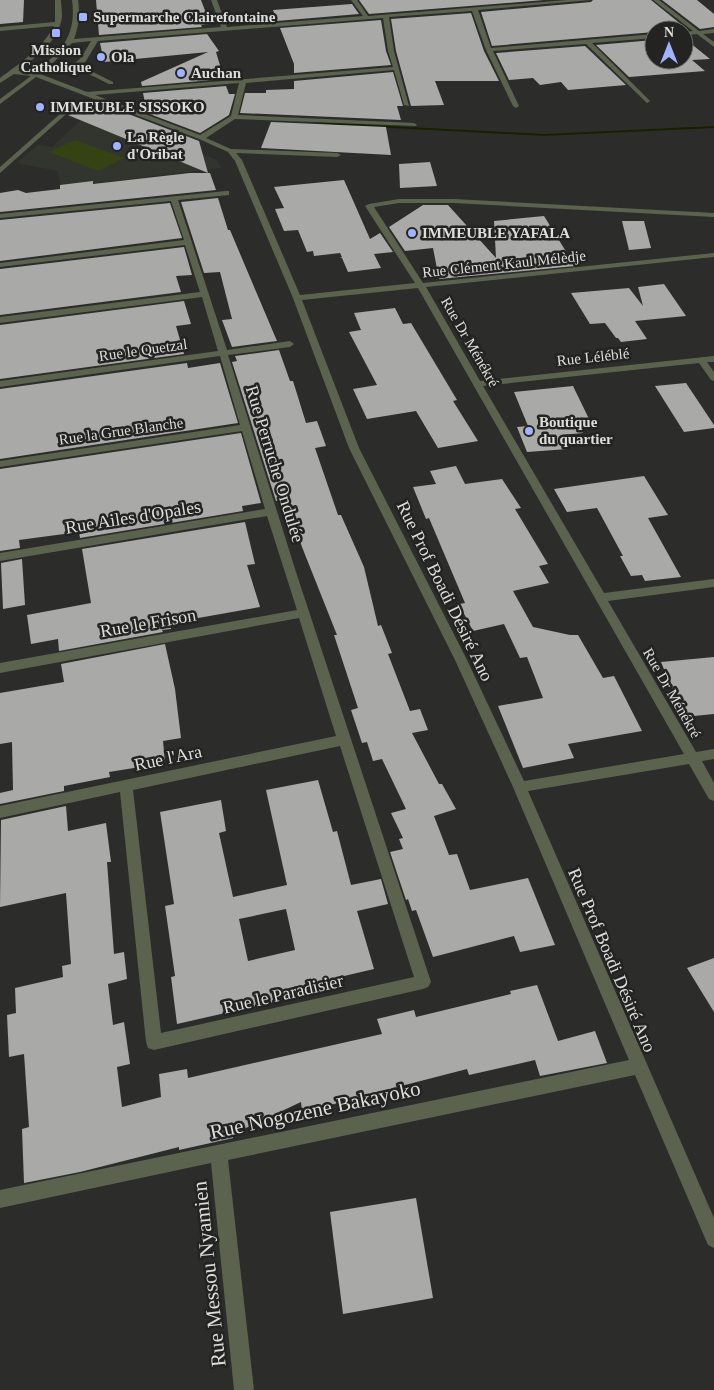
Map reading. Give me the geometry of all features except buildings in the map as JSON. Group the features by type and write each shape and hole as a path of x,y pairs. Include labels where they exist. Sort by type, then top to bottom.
{"street":[{"path":"0,81 44,46 56,27 59,16 58,0"},
{"path":"0,102 70,42 75,24 75,0"},
{"path":"214,0 225,30"},
{"path":"354,0 367,18"},
{"path":"70,42 588,0"},
{"path":"656,0 714,45"},
{"path":"475,10 489,50 516,106"},
{"path":"386,16 391,51 407,105"},
{"path":"0,28 56,27"},
{"path":"0,34 56,27"},
{"path":"694,32 714,31"},
{"path":"489,50 644,37"},
{"path":"77,66 83,61 95,40"},
{"path":"588,42 647,101"},
{"path":"44,66 77,66 111,83"},
{"path":"87,94 397,68"},
{"path":"13,72 34,74 230,151 337,156"},
{"path":"234,117 243,81"},
{"path":"0,170 71,107"},
{"path":"201,138 234,117 414,125"},
{"name":"Rue Prof Boadi Désiré Ano","path":"230,151 241,168 296,298 354,448 462,660 520,787 638,1066 714,1239"},
{"path":"0,216 226,192"},
{"name":"Rue Perruche Ondulée","path":"174,198 224,352 271,512 343,740"},
{"name":"Rue Dr Ménékré","path":"714,215 454,201 399,201 369,206 421,286 714,795"},
{"path":"0,265 189,242"},
{"name":"Rue Clément Kaul Mélèdje","path":"296,298 714,255"},
{"path":"0,320 204,294"},
{"name":"Rue le Quetzal","path":"0,384 290,344"},
{"name":"Rue Léléblé","path":"476,384 714,359"},
{"path":"701,360 714,378"},
{"name":"Rue la Grue Blanche","path":"0,464 246,427"},
{"name":"Rue Ailes d'Opales","path":"0,556 271,512"},
{"path":"600,598 714,583"},
{"name":"Rue le Frison","path":"0,668 303,612"},
{"name":"Rue le Paradisier","path":"126,786 154,1042 423,982 343,740"},
{"name":"Rue l'Ara","path":"0,812 343,740"},
{"path":"520,787 714,754"},
{"name":"Rue Nogozene Bakayoko","path":"0,1199 638,1066"},
{"name":"Rue Messou Nyamien","path":"219,1153 244,1390"}],"shaded area":[{"name":"La Règle d'Oribat","path":"82,106 217,160 221,168 61,187 58,171 17,163 38,145 52,147 81,120 68,118"}],"green space":[{"path":"75,140 124,158 98,171 49,152"}],"waterway":[{"path":"312,121 333,124 544,135 714,127"}],"place":[{"name":"Supermarche Clairefontaine","path":"83,17"},
{"name":"Mission Catholique","path":"56,33"},
{"name":"Ola","path":"101,57"},
{"name":"Auchan","path":"181,73"},
{"name":"IMMEUBLE SISSOKO","path":"40,107"},
{"name":"La Règle d'Oribat","path":"117,146"},
{"name":"IMMEUBLE YAFALA","path":"412,233"},
{"name":"Boutique du quartier","path":"529,431"}]}
